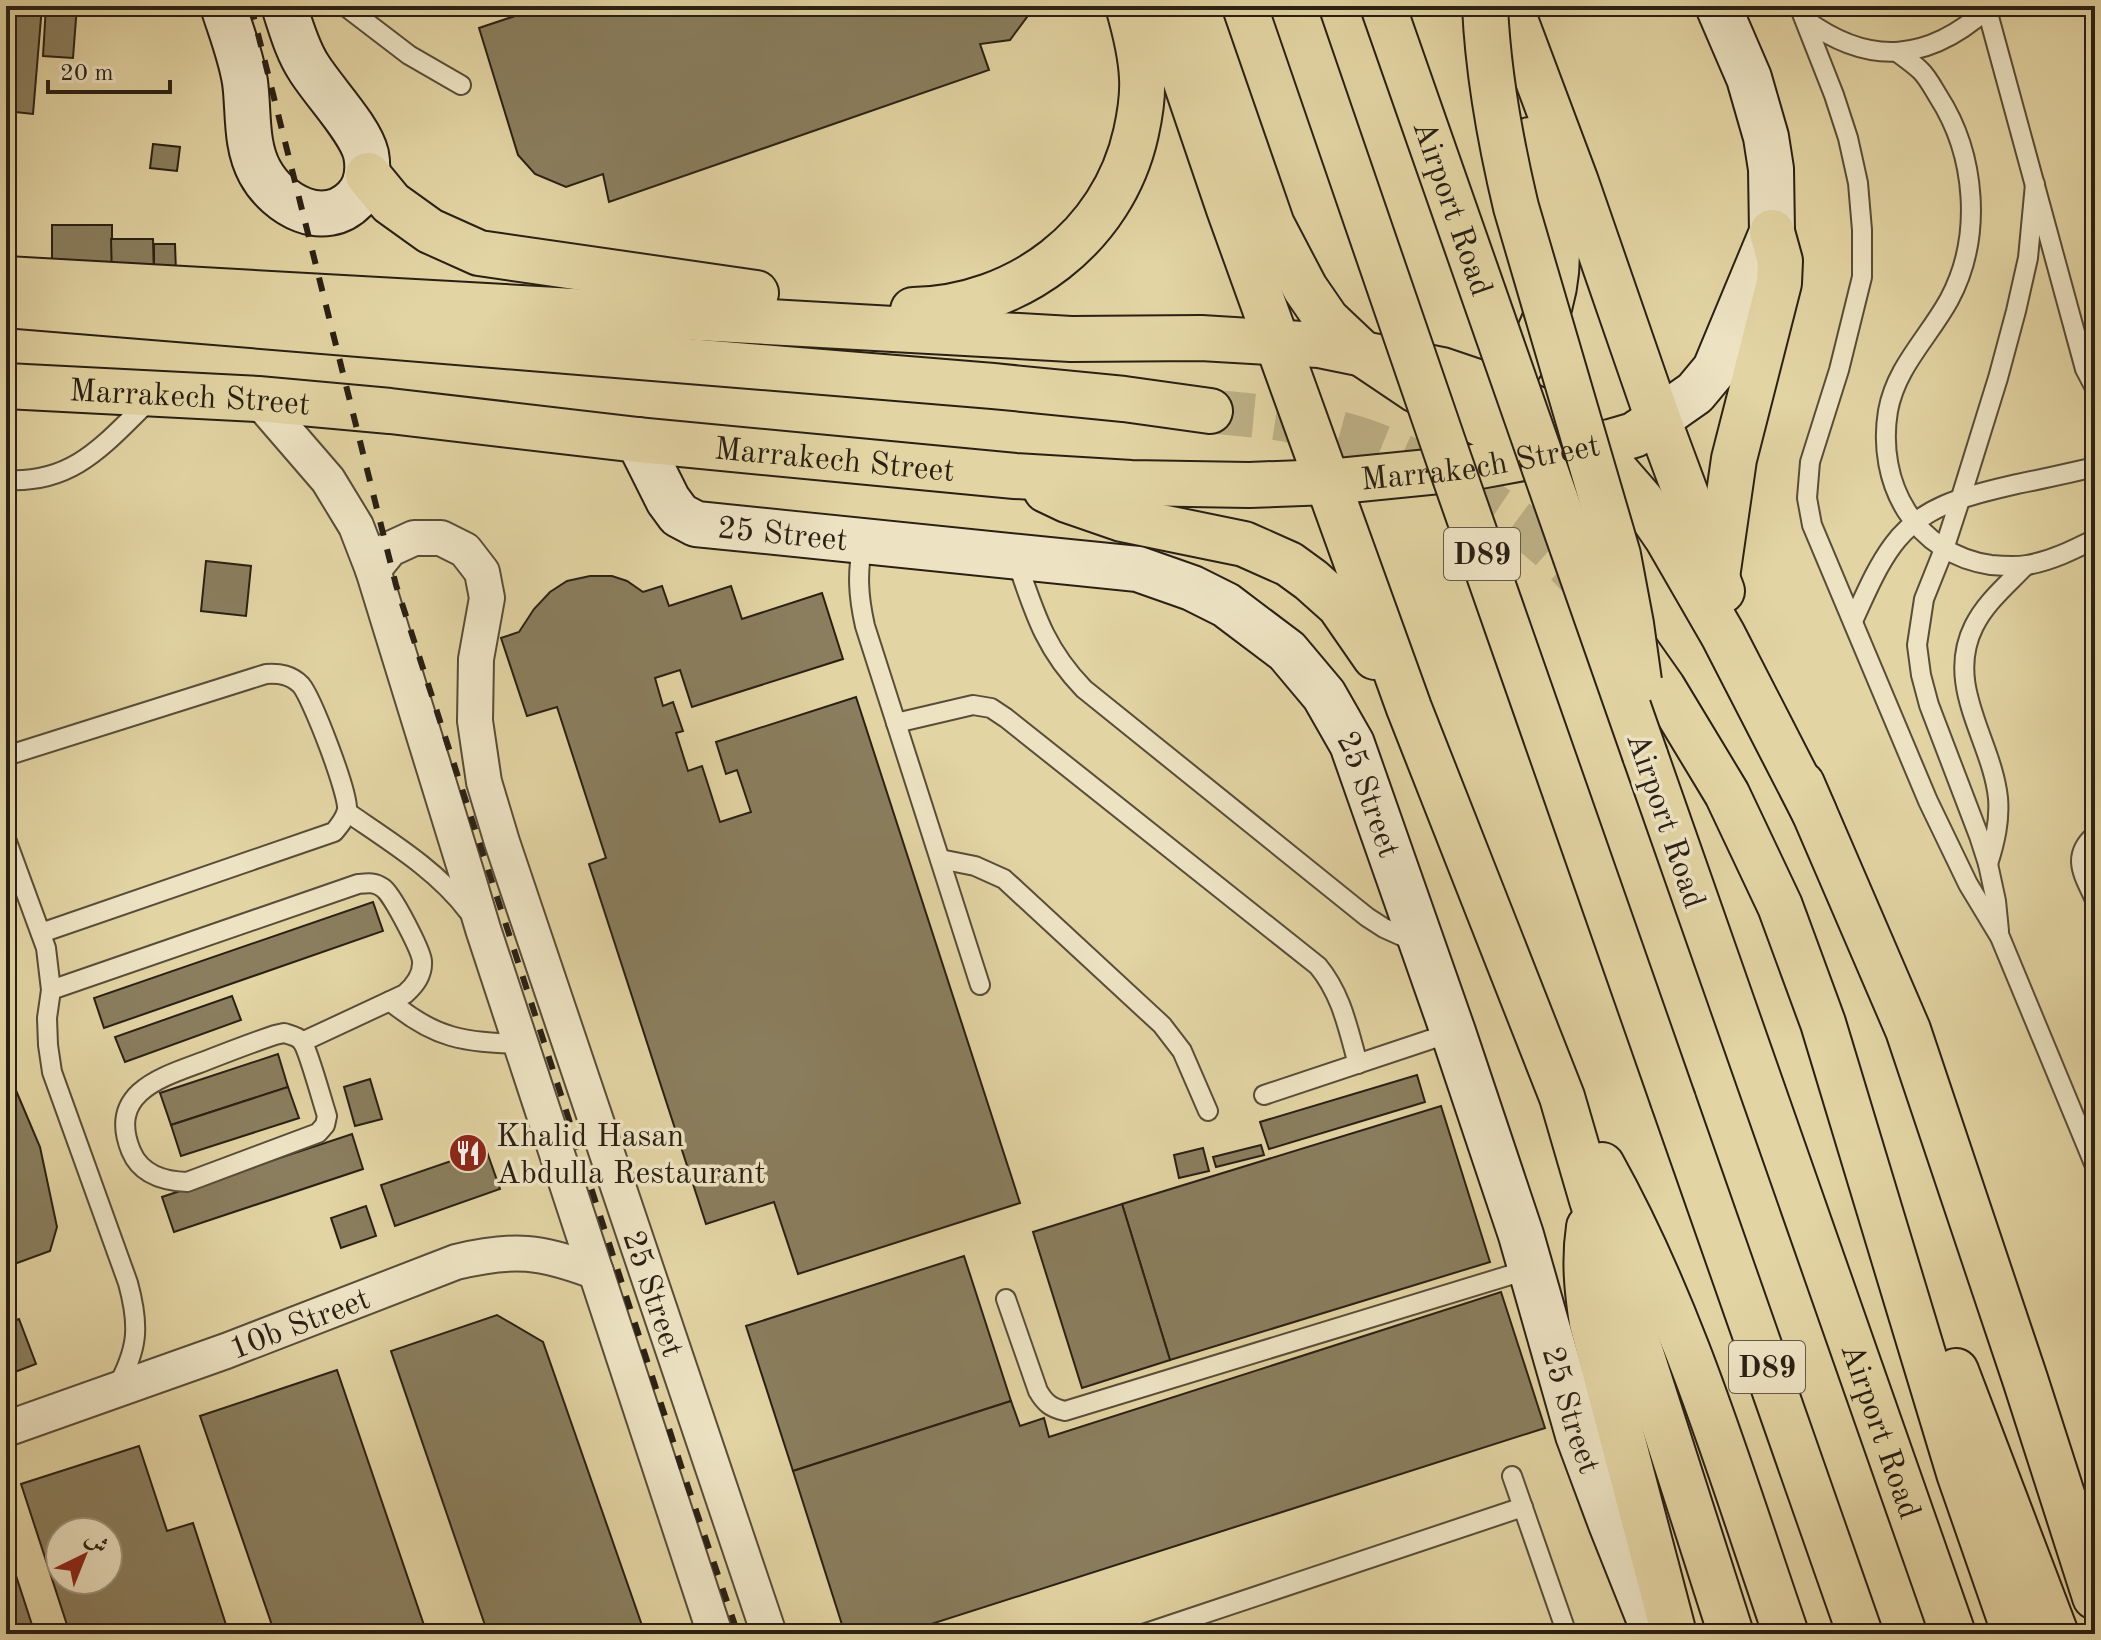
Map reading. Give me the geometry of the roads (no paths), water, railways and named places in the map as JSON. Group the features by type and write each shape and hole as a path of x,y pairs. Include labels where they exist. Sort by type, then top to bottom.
{"main road":[{"path":"368,175 391,203 430,231 479,253 899,310 937,309 974,302 1009,289 1042,271 1071,247 1096,219 1117,187 1131,153 1140,116 1143,80 1139,42 1128,6"},
{"path":"1160,6 1229,209 1409,708 1562,1097 1731,1634"},
{"path":"1196,6 1272,225 1305,288 1327,320 1364,355 1416,390 1486,405 1536,409 1589,446 1614,469 1641,500 1667,538 1723,635 1814,812"},
{"name":"D89","path":"1293,6 1860,1634"},
{"name":"Airport Road","path":"1383,6 1953,1634"},
{"path":"1485,6 1493,95 1513,193 1618,555 1633,637 1645,755"},
{"path":"1395,475 1486,405 1529,356 1548,317 1557,274 1557,231 1547,188 1485,6"},
{"path":"1510,6 1717,579 1908,1030 2095,1597"},
{"path":"1717,579 1734,459 1779,283 1780,261 1772,232"},
{"path":"348,297 373,285 401,278 429,277 756,293"},
{"path":"6,279 1071,339 1201,338 1319,345 1364,355"},
{"path":"6,305 993,386 1210,411"},
{"name":"Marrakech Street","path":"6,386 258,399 405,412 638,440 1015,476 1131,483 1249,485 1329,482 1469,468 1543,456 1634,435 1658,419"},
{"path":"1486,405 1543,456"},
{"path":"1015,476 1067,500 1122,519 1244,544 1289,564 1339,605 1409,708"},
{"path":"1627,637 1663,688 1727,794 1780,906 1803,965 1959,1473 2015,1634"},
{"path":"1562,1097 1619,1195 1654,1266 1678,1324 1786,1634"},
{"path":"1851,1118 1911,1252 2056,1634"},
{"path":"1592,1200 1585,1253 1592,1323 1674,1634"}],"street":[{"path":"223,6 240,58 251,149 259,171 272,189 289,203 309,212 328,214 347,207 361,193 368,175 366,154 358,134 306,64 284,6"},
{"path":"1658,419 1695,393 1715,369 1772,232 1771,169 1766,137 1749,78 1718,6"},
{"name":"25 Street","path":"258,399 328,480 356,526 373,570 483,929 715,1634"},
{"name":"25 Street","path":"638,440 668,500 679,515 696,524 1138,569 1192,588 1226,605 1287,651 1324,695 1352,744 1521,1235 1578,1435 1655,1634"},
{"name":"25 Street","path":"373,570 390,549 414,538 441,538 465,550 482,572 487,598 476,659 475,721 484,782 769,1634"},
{"path":"467,875 502,842"},
{"name":"10b Street","path":"6,1429 226,1351 456,1262 492,1254 527,1253 563,1259 596,1272"}],"lane":[{"path":"345,6 409,55 461,85"},
{"path":"1801,12 1824,33 1847,44 1897,52 1922,48 1947,39 1968,26 1987,8 2085,369 2095,388"},
{"path":"1801,12 1848,138 1858,183 1862,230 1862,277 1839,370 1810,462 1807,498 1812,525 1928,801 1968,884 2000,937 2095,1166"},
{"path":"1897,52 1922,72 1943,103 1956,133 1971,195 1971,220 1962,268 1951,296 1904,366 1889,409 1886,435 1888,461 1902,505 1928,537 1944,549 1977,563 2025,566 2095,539"},
{"path":"2000,937 1988,864 1929,705 1917,645 1924,599 1961,497 2016,311 2028,258 2035,184"},
{"path":"6,480 52,477 77,466 157,393"},
{"path":"1853,621 1879,566 1894,542 1914,522 1961,497 2095,467"},
{"path":"863,541 858,570 859,598 865,626 980,985"},
{"path":"1015,556 1051,648 1065,670 1084,689 1367,917 1423,945"},
{"path":"1988,864 1996,841 1998,795 1967,700 1963,675 1966,650 1982,612 2025,566"},
{"path":"6,756 266,674 279,673 302,686 309,698 346,802 347,812 334,832 41,933"},
{"path":"896,723 973,705 991,708 1006,718 1318,966 1339,999 1358,1064"},
{"path":"347,812 402,850 455,893 483,929"},
{"path":"2095,835 2080,855 2081,868 2095,900"},
{"path":"6,839 46,948 51,990 47,1018 52,1072 136,1311 135,1339 128,1366 114,1391"},
{"path":"940,859 975,866 1004,879 1162,1025 1182,1051 1208,1111"},
{"path":"51,990 358,884 372,883 384,889 393,899 422,960 421,973 415,985 405,994 302,1042"},
{"path":"390,1001 431,1030 454,1038 520,1044"},
{"path":"1264,1095 1453,1032"},
{"path":"275,1035 294,1035 302,1042 327,1116 325,1125 318,1133 187,1182 167,1181 147,1172 133,1157 126,1137 126,1116 134,1097 149,1083 275,1035"},
{"path":"1006,1299 1038,1391 1053,1408 1065,1411 1530,1269"},
{"path":"1512,1476 1567,1634"},
{"path":"1143,1634 1523,1507"}],"tunnel":[{"path":"1210,411 1295,422 1353,437 1401,455 1461,486 1519,524 1570,567 1591,591"}],"railway":[{"path":"251,6 396,585 738,1634"}],"place":[{"name":"Khalid Hasan Abdulla Restaurant","path":"468,1153"}]}
